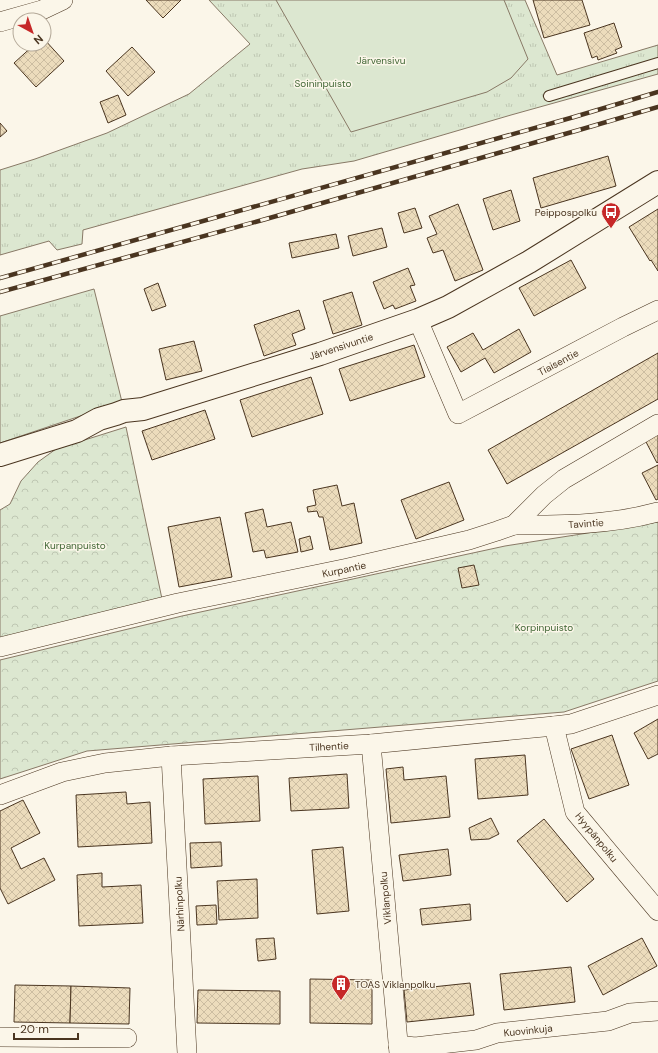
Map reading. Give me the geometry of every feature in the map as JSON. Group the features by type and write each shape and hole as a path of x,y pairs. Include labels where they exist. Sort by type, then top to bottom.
{"street":[{"path":"0,22 42,10 63,0"},
{"name":"Järvensivuntie","path":"0,455 77,431 99,419 150,406 320,354 418,320 448,307 516,269 658,182"},
{"name":"Tiaisentie","path":"418,320 458,414 658,310"},
{"name":"Kurpantie","path":"0,647 178,603 348,568 469,540 514,525 544,495 564,479 658,424"},
{"name":"Tavintie","path":"514,525 595,524 638,518 658,512"},
{"name":"Tilhentie","path":"0,795 62,772 105,763 171,756 370,744 571,724 658,695"},
{"name":"Hyypänpolku","path":"554,726 576,812 658,911"},
{"name":"Viklanpolku","path":"370,744 399,1049"},
{"name":"Närhinpolku","path":"171,756 187,1053"},
{"name":"Kuovinkuja","path":"399,1049 476,1040 497,1033 608,1021 630,1013 658,1011"},
{"path":"0,1037 127,1038"}],"lane":[{"path":"549,96 658,63"}],"green space":[{"name":"Soininpuisto","path":"209,0 525,0 557,75 658,45 658,74 354,161 302,169 83,230 82,244 57,250 49,241 0,255 0,170 107,133 189,94 250,44"},
{"name":"Järvensivu","path":"276,0 504,0 528,59 511,78 487,92 351,132"},
{"path":"94,289 122,402 0,443 0,316"},
{"name":"Kurpanpuisto","path":"126,427 162,599 0,640 0,510 10,504 21,481 38,462 56,449"},
{"name":"Korpinpuisto","path":"658,522 658,681 564,712 87,751 0,779 0,660 182,616 505,546"}],"building":[{"path":"146,0 181,0 163,18"},
{"path":"533,0 582,0 590,25 544,38"},
{"path":"614,23 622,47 615,50 617,53 598,60 597,56 592,58 584,33"},
{"path":"132,47 155,72 128,96 106,71"},
{"path":"52,48 64,61 36,87 14,63 26,52 52,52"},
{"path":"118,95 126,115 108,123 100,102"},
{"path":"0,123 7,131 0,137"},
{"path":"608,156 616,186 541,208 533,178"},
{"path":"511,190 520,221 493,230 483,199"},
{"path":"458,204 483,270 455,281 443,250 433,253 427,238 437,234 429,216"},
{"path":"415,208 422,228 404,233 398,213"},
{"path":"658,209 658,271 629,227"},
{"path":"382,228 387,247 353,256 348,236"},
{"path":"336,234 339,248 292,258 289,243"},
{"path":"571,260 586,288 534,316 519,288"},
{"path":"408,268 415,285 410,286 416,301 395,309 393,305 384,309 373,282"},
{"path":"158,283 166,306 152,311 144,289"},
{"path":"352,292 362,325 333,334 323,301"},
{"path":"299,310 305,329 292,334 296,345 264,356 254,325"},
{"path":"519,329 531,352 494,373 485,358 461,372 447,347 473,333 483,350"},
{"path":"194,341 202,371 166,380 159,349"},
{"path":"414,345 425,377 350,401 339,369"},
{"path":"658,353 658,399 507,484 488,450"},
{"path":"311,377 323,414 252,437 240,400"},
{"path":"205,410 215,439 152,460 142,431"},
{"path":"658,433 658,462 657,463 645,440"},
{"path":"658,465 658,499 656,500 642,473"},
{"path":"449,482 464,520 416,539 401,500"},
{"path":"337,485 342,506 354,503 362,543 330,550 323,517 319,517 317,511 308,512 307,507 316,505 313,490"},
{"path":"263,509 267,527 291,522 298,552 266,558 264,550 253,552 245,513"},
{"path":"220,517 232,577 179,587 168,527"},
{"path":"310,536 313,549 301,552 299,539"},
{"path":"474,565 479,585 462,588 458,568"},
{"path":"658,719 658,754 648,759 634,733"},
{"path":"612,735 629,785 589,799 571,749"},
{"path":"525,755 528,795 478,799 475,759"},
{"path":"403,767 404,780 446,776 450,817 391,823 386,769"},
{"path":"347,774 349,808 291,811 289,778"},
{"path":"258,776 260,821 205,824 203,779"},
{"path":"126,792 127,804 150,802 152,843 78,847 76,795"},
{"path":"23,800 40,833 11,848 21,869 44,858 55,880 8,904 0,888 0,811"},
{"path":"491,818 499,834 489,839 471,840 469,828"},
{"path":"544,819 594,879 567,902 517,841"},
{"path":"221,842 222,866 191,868 190,843"},
{"path":"343,847 349,911 317,914 312,850"},
{"path":"448,849 451,875 403,881 399,855"},
{"path":"102,873 102,887 141,885 143,923 79,926 77,875"},
{"path":"257,879 258,918 219,920 217,881"},
{"path":"470,904 471,920 422,925 420,909"},
{"path":"216,905 217,924 197,925 196,906"},
{"path":"274,938 276,959 258,961 256,939"},
{"path":"642,938 657,966 603,995 588,966"},
{"path":"571,967 575,1002 504,1010 500,974"},
{"name":"TOAS Viklanpolku","path":"310,979 372,980 372,1024 310,1023"},
{"path":"470,983 474,1015 407,1022 404,990"},
{"path":"15,985 71,986 70,1023 14,1022"},
{"path":"71,986 130,988 129,1024 70,1023"},
{"path":"198,990 280,991 280,1024 197,1023"}],"railway":[{"path":"0,278 574,117 658,92"},
{"path":"0,292 266,219 658,107"}],"place":[{"name":"Peippospolku","path":"611,229"},
{"name":"TOAS Viklanpolku","path":"341,1001"}]}
